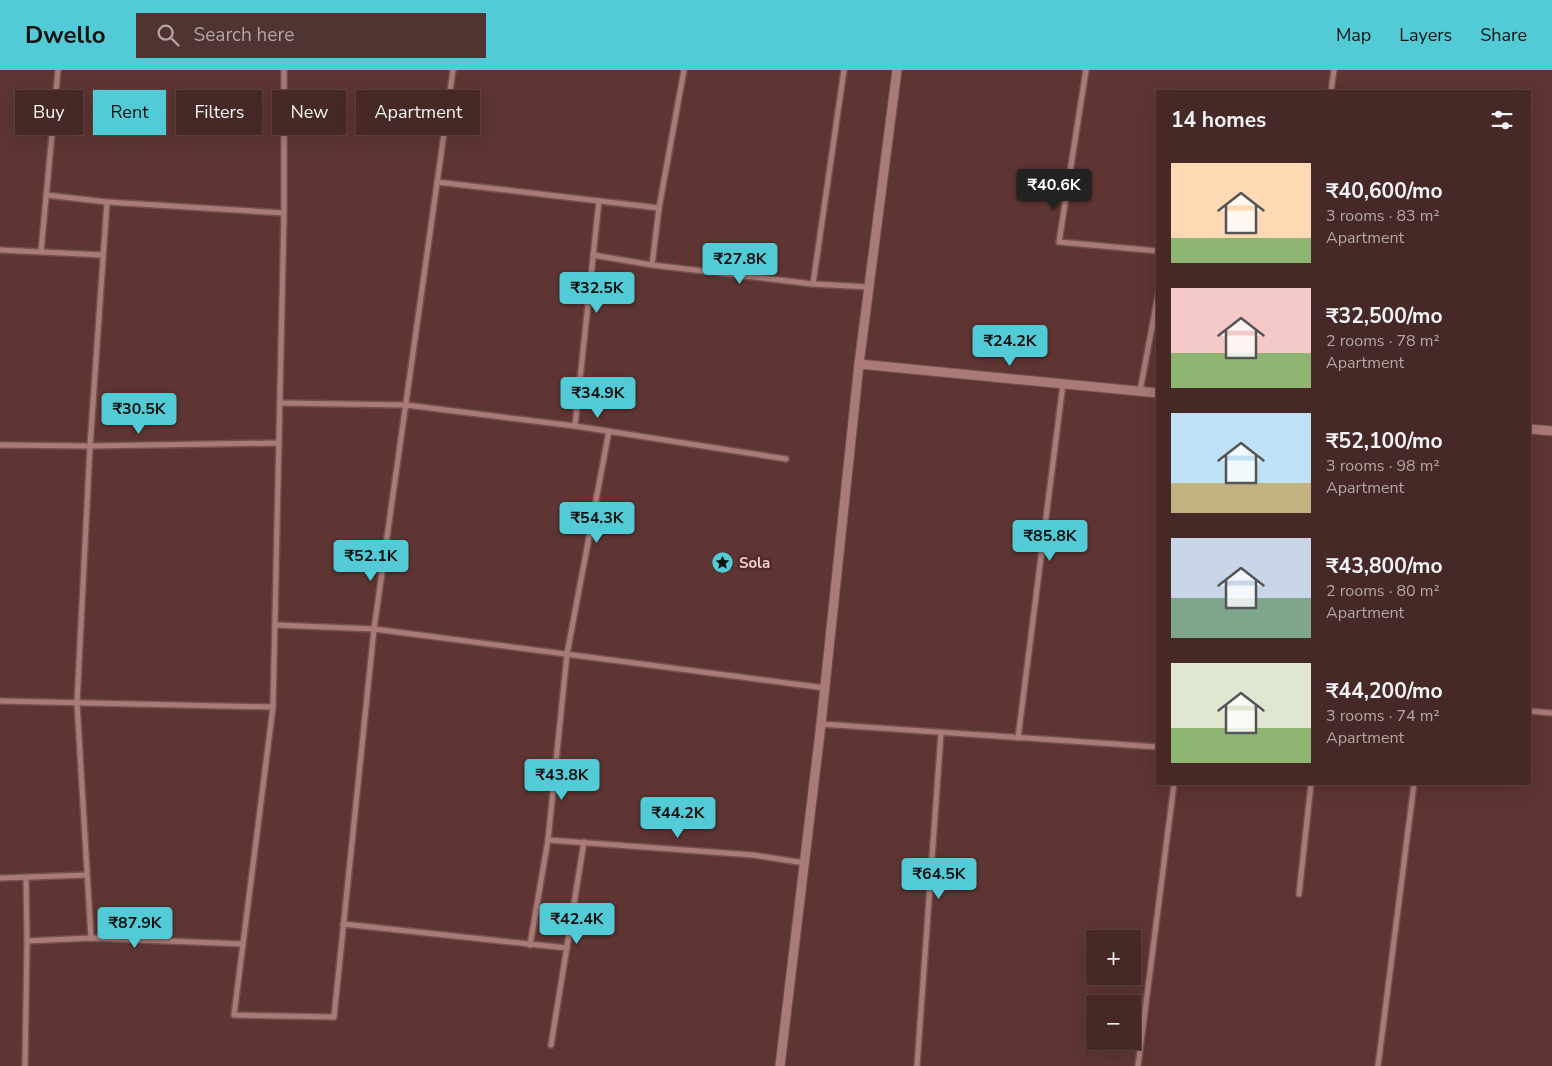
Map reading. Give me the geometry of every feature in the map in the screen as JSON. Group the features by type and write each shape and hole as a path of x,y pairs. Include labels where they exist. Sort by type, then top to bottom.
{"street":[{"path":"41,251 58,70"},
{"path":"284,70 284,213 273,708 234,1015 334,1018 374,629 453,70"},
{"path":"652,265 659,208 684,70"},
{"path":"813,284 844,70"},
{"path":"780,1066 821,724 859,364 897,70"},
{"path":"1086,70 1059,242 1156,251"},
{"path":"1331,90 1334,70"},
{"path":"437,182 659,208"},
{"path":"46,195 107,202 284,213"},
{"path":"574,426 599,201"},
{"path":"90,938 77,703 90,446 107,202"},
{"path":"0,250 103,255"},
{"path":"594,255 652,265 813,284 869,287"},
{"path":"1140,391 1156,306"},
{"path":"859,364 1156,393"},
{"path":"1018,738 1063,384"},
{"path":"280,403 406,405 574,426 786,459"},
{"path":"1531,429 1552,431"},
{"path":"530,945 548,840 567,654 609,432"},
{"path":"0,445 90,446 279,442"},
{"path":"275,625 374,629 825,688"},
{"path":"0,701 273,708"},
{"path":"1531,711 1552,713"},
{"path":"821,724 1156,747"},
{"path":"917,1066 941,732"},
{"path":"1138,1066 1174,785"},
{"path":"1299,894 1311,785"},
{"path":"1378,1066 1414,785"},
{"path":"548,840 753,855 805,863"},
{"path":"551,1045 584,842"},
{"path":"0,878 87,875"},
{"path":"25,1066 26,878"},
{"path":"343,924 567,948"},
{"path":"27,941 90,938 243,944"}],"place":[{"name":"Sola","path":"723,563"}]}
